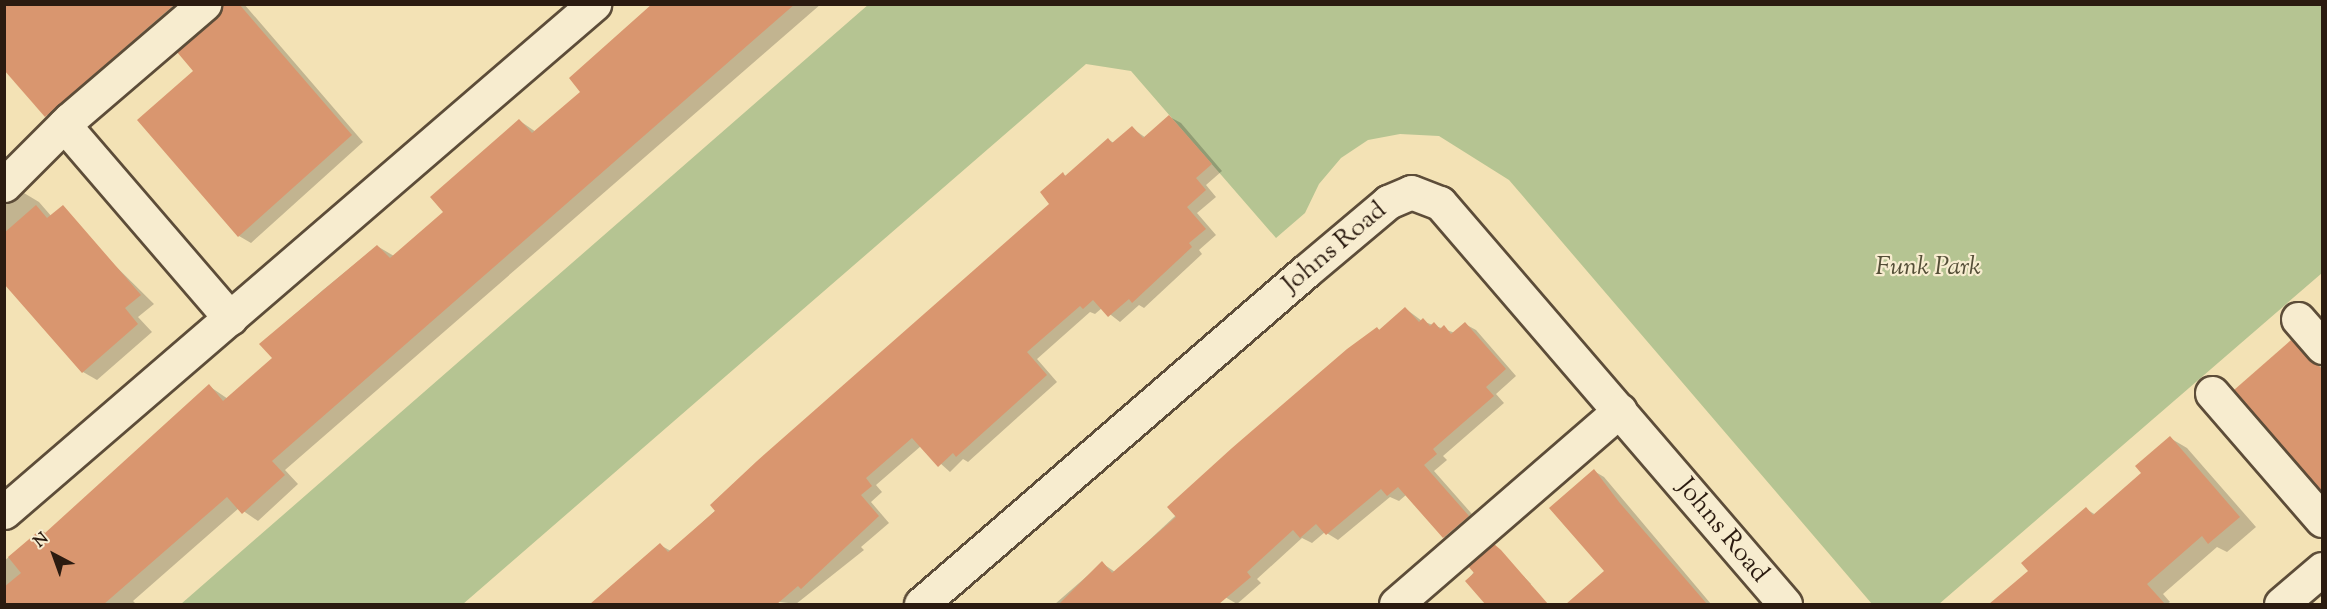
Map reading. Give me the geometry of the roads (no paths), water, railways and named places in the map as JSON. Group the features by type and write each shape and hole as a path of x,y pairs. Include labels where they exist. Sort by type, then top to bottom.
{"street":[{"path":"4,185 64,126 204,4"},
{"path":"4,512 594,4"},
{"path":"64,126 230,318"},
{"name":"Johns Road","path":"921,604 1388,202 1411,192 1440,203 1785,604"},
{"path":"2298,319 2322,347"},
{"path":"2212,393 2322,520"},
{"path":"1396,604 1620,410"},
{"path":"2281,604 2322,568"}],"park label":[{"name":"Funk Park","path":"1928,268"}]}
